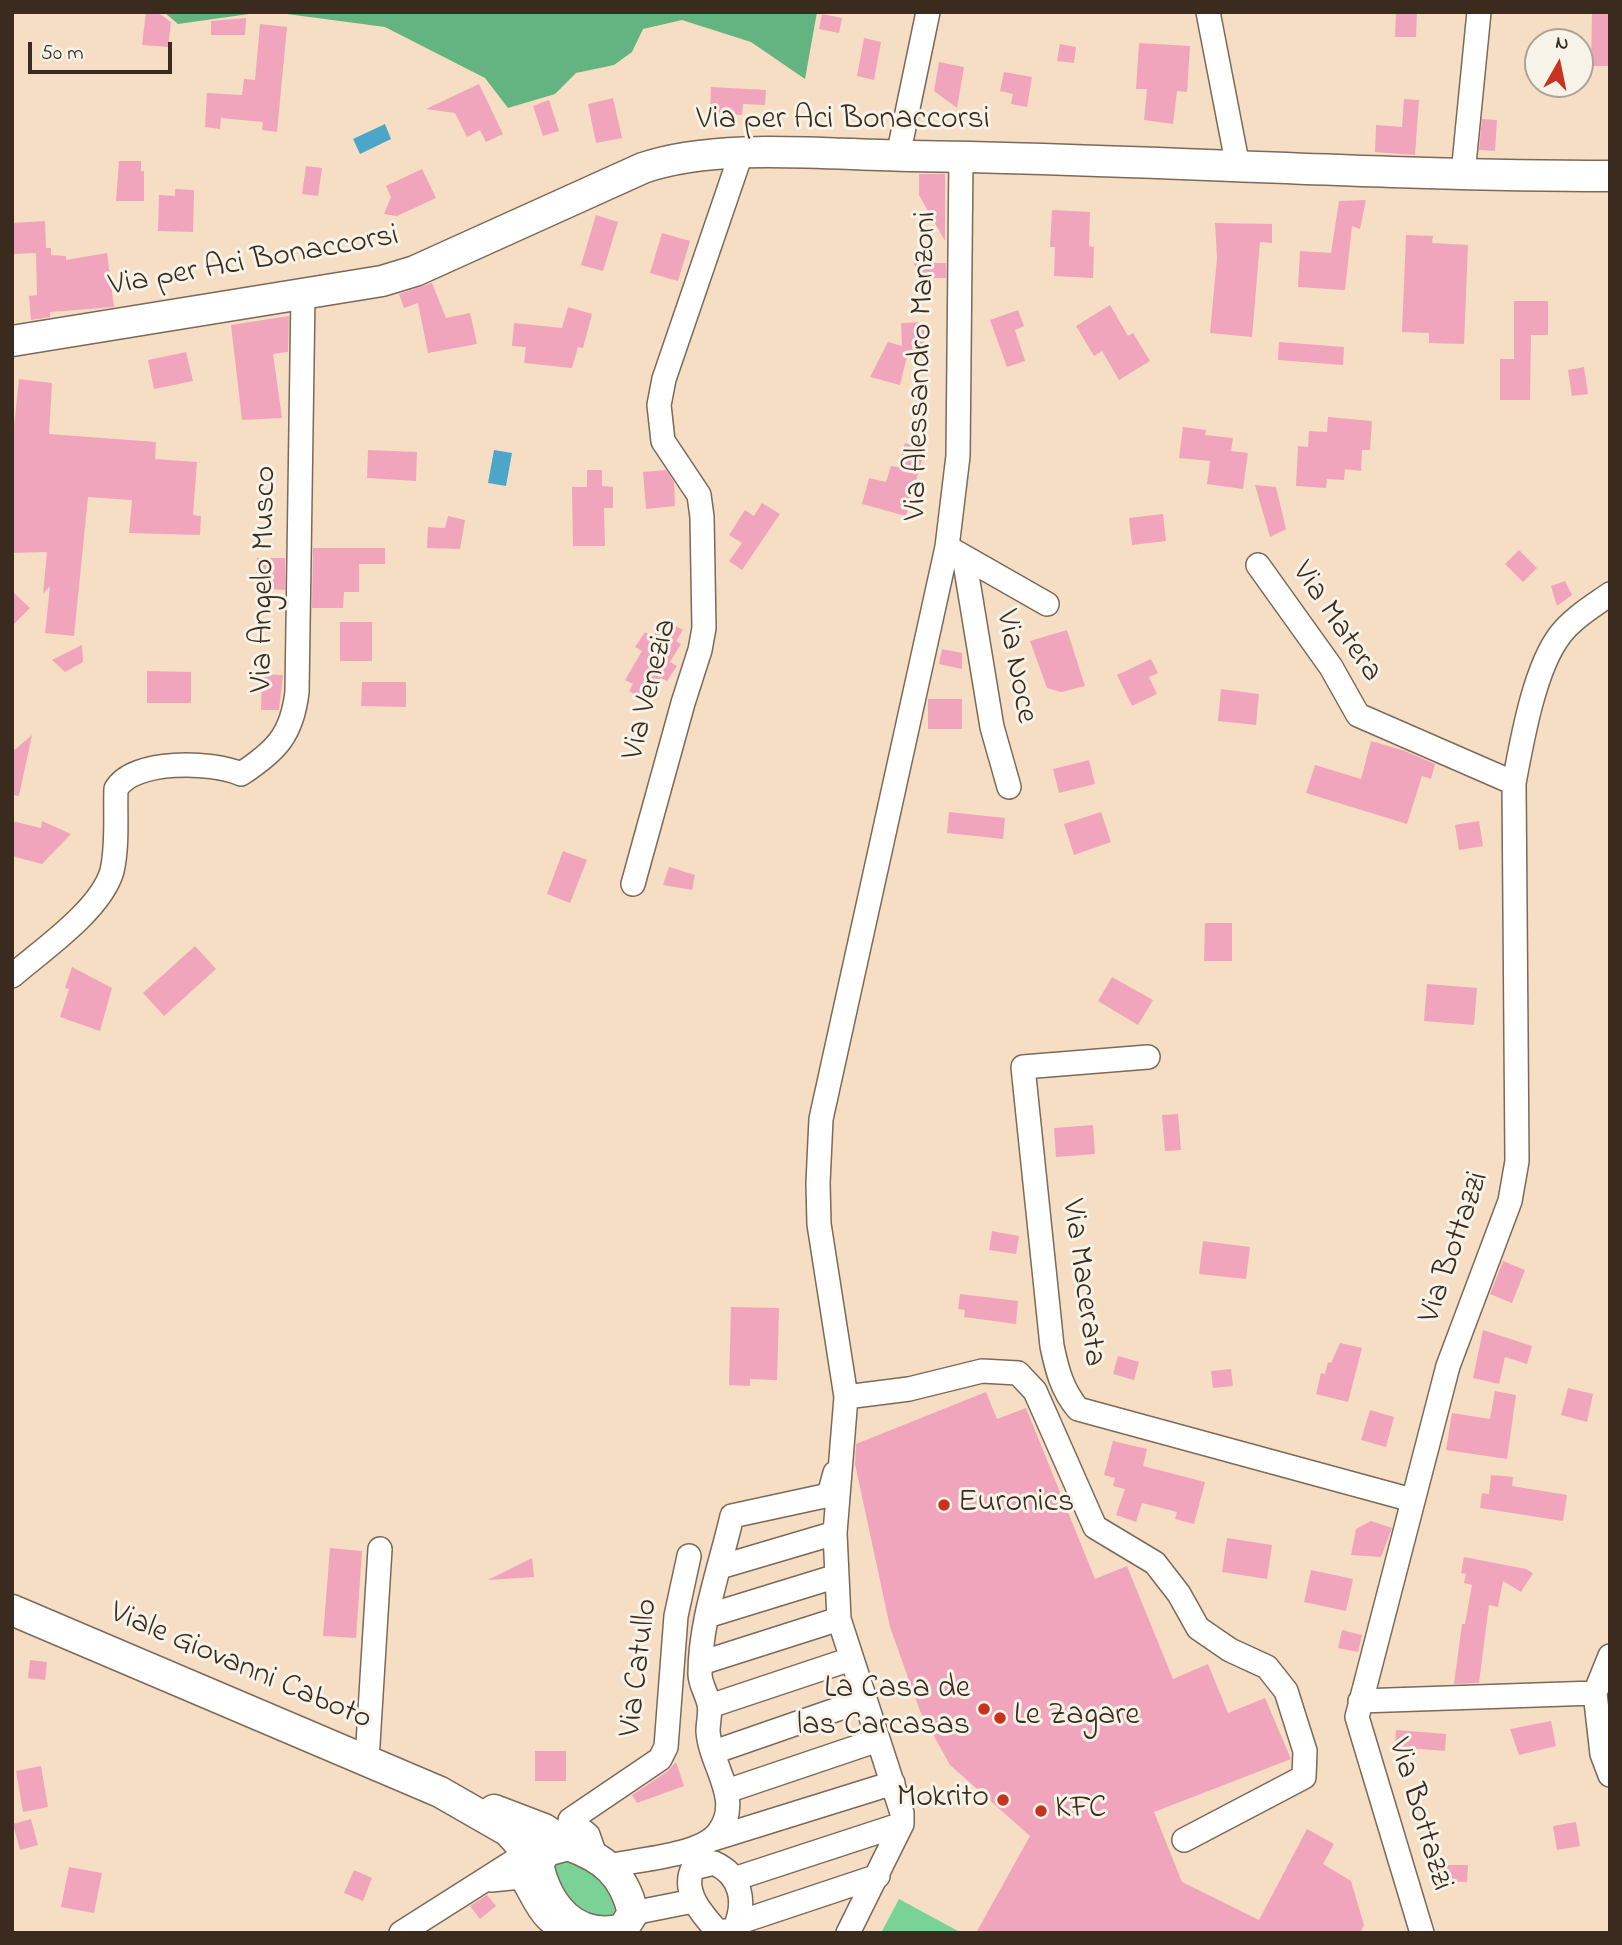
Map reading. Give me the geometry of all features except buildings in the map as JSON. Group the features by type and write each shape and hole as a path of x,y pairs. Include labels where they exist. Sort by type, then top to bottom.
{"main road":[{"name":"Via per Aci Bonaccorsi","path":"12,341 382,281 415,271 643,168 673,158 741,153 961,156 1463,174 1610,176"},
{"path":"1570,176 1610,164"},
{"name":"Viale Giovanni Caboto","path":"12,1610 440,1793"},
{"path":"440,1793 523,1820 590,1855 628,1890 635,1920 623,1929 595,1931 577,1924 552,1904 530,1854 508,1830 440,1793"},
{"path":"530,1854 546,1851 590,1855"}],"street":[{"path":"898,156 928,12"},
{"path":"1209,12 1238,167"},
{"path":"1463,174 1479,12"},
{"name":"Via Venezia","path":"633,884 683,703 701,650 704,628 702,517 699,495 663,441 659,405 664,379 741,153"},
{"name":"Via Alessandro Manzoni","path":"961,156 955,552 1047,604"},
{"name":"Via Angelo Musco","path":"12,976 91,907 103,890 114,859 116,789 121,781 133,773 198,763 241,774 270,756 286,735 297,692 303,294"},
{"path":"847,1933 902,1825 902,1813 839,1619 835,1533 846,1397 819,1224 821,1119 955,552"},
{"name":"Via Noce","path":"955,552 992,727 1009,787"},
{"name":"Via Matera","path":"1258,565 1331,667 1358,715 1514,783"},
{"name":"Via Bottazzi","path":"1422,1933 1357,1717 1448,1366 1510,1200 1517,1161 1514,783 1524,730 1549,653 1561,634 1575,619 1610,594"},
{"name":"Via Macerata","path":"1148,1057 1023,1068 1052,1346 1058,1374 1069,1398 1078,1409 1412,1500"},
{"path":"846,1397 909,1390 982,1371 1018,1373 1035,1391 1095,1527 1155,1563 1179,1594 1198,1628 1230,1650 1266,1667 1286,1690 1305,1751 1304,1777 1184,1840"},
{"path":"713,1839 727,1816 727,1791 708,1733 710,1706 700,1677 707,1616 732,1516 829,1495 833,1487 839,1429 846,1397"},
{"path":"720,1567 835,1533"},
{"path":"367,1760 380,1549"},
{"name":"Via Catullo","path":"590,1855 588,1835 570,1820 660,1759 666,1747 676,1616 689,1556"},
{"path":"707,1616 836,1576"},
{"path":"701,1663 839,1619"},
{"path":"710,1706 851,1659"},
{"path":"1609,1663 1595,1693 1602,1754 1610,1775"},
{"path":"1360,1701 1595,1693"},
{"path":"715,1752 864,1700"},
{"path":"727,1791 878,1740"},
{"path":"673,1855 713,1839 893,1783"},
{"path":"737,1878 902,1825"},
{"path":"401,1933 481,1881 530,1854"},
{"path":"590,1855 673,1855 699,1864 714,1863 729,1869 737,1878 740,1896 732,1928"},
{"path":"693,1901 691,1872 699,1864"},
{"path":"732,1928 878,1876"},
{"path":"481,1881 521,1877 529,1897 541,1913 556,1926 569,1930 595,1931"},
{"path":"635,1920 693,1901"},
{"path":"693,1901 732,1928 762,1926 768,1933"}],"green space":[{"path":"164,12 263,12 178,24"},
{"path":"272,12 817,12 805,79 751,42 682,20 643,29 632,52 614,65 576,73 555,94 508,108 485,78 385,27"},
{"path":"567,1857 602,1881 609,1889 615,1897 619,1917 585,1912 571,1902 554,1871 555,1862"},
{"path":"899,1899 958,1931 957,1933 881,1933"}],"water":[{"path":"385,124 391,139 360,154 353,139"},
{"path":"494,450 512,453 506,486 488,483"}],"place":[{"name":"Euronics","path":"944,1505"},
{"name":"La Casa de las Carcasas","path":"984,1709"},
{"name":"Le Zagare","path":"1000,1718"},
{"name":"Mokrito","path":"1003,1800"},
{"name":"KFC","path":"1041,1811"}]}
